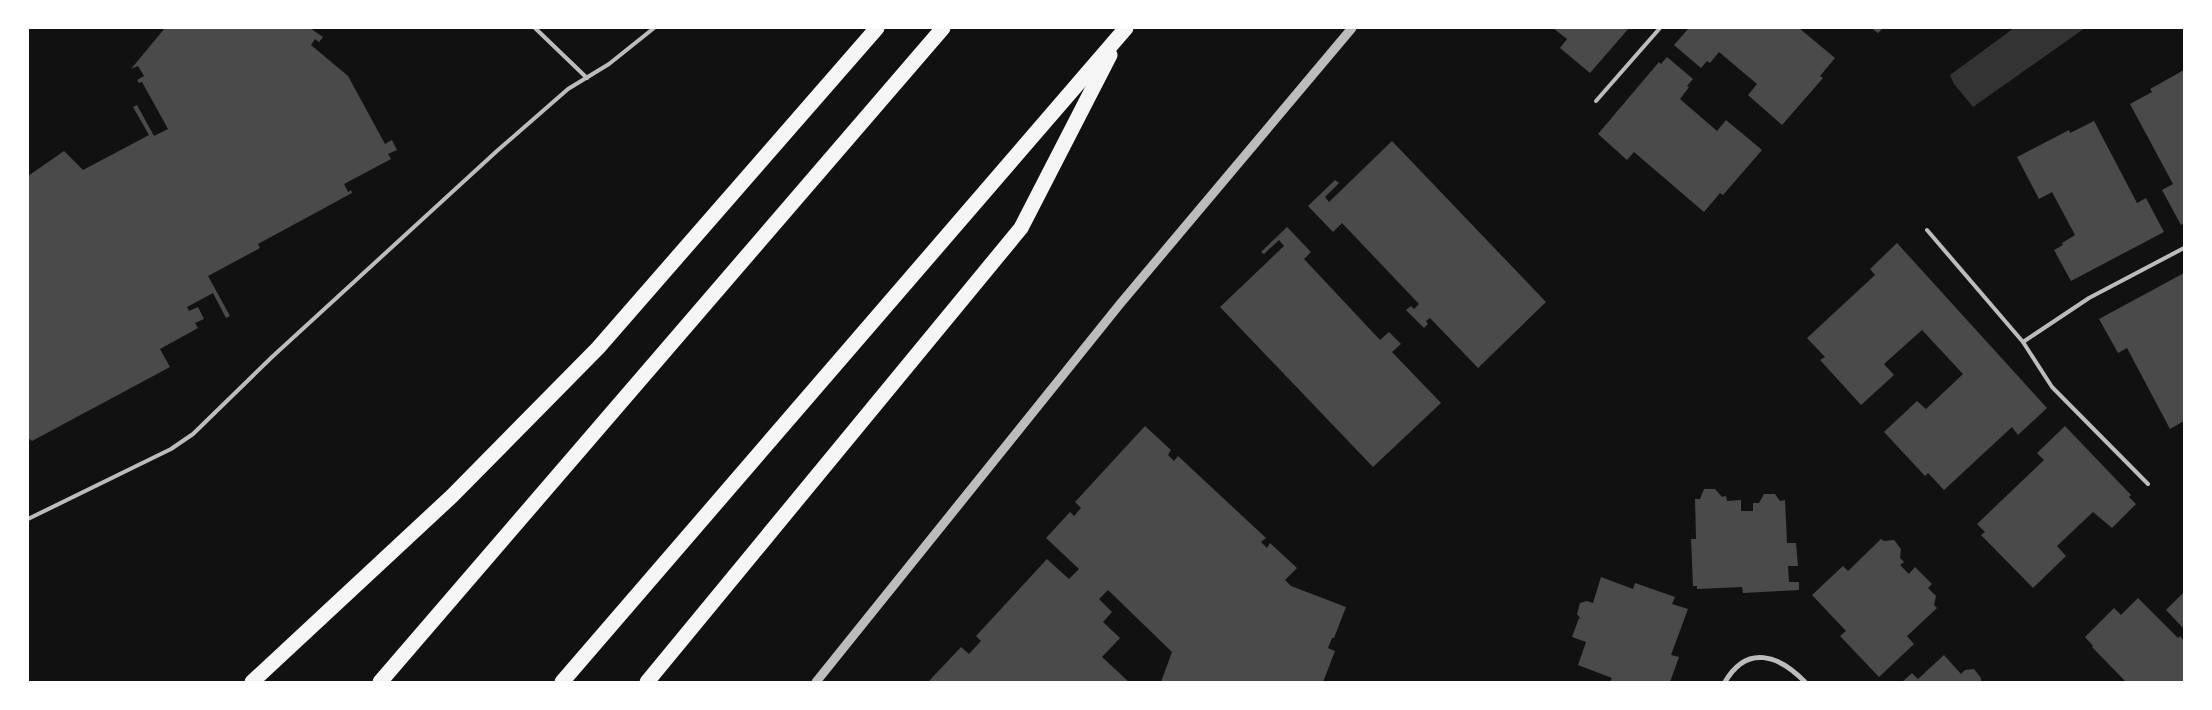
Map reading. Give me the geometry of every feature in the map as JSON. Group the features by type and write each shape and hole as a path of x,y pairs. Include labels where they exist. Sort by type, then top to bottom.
{"highway":[{"path":"252,682 452,496 598,348 877,28"},
{"path":"380,682 943,28"},
{"path":"562,682 1124,30"},
{"path":"647,682 1021,228 1124,30"}],"street":[{"path":"816,682 1120,304 1352,28"},
{"path":"1725,682 1739,664 1761,656 1778,660 1805,682"}],"lane":[{"path":"535,28 587,78"},
{"path":"28,519 171,448 193,434 272,356 498,150 568,89 610,64 654,28"},
{"path":"1596,101 1660,28"},
{"path":"1927,230 2023,342 2052,387 2148,484"},
{"path":"2023,342 2089,298 2184,248"}],"shaded area":[{"path":"2014,28 2085,28 1973,107 1954,84 1950,75"}],"building":[{"path":"165,28 310,28 323,37 319,42 315,39 311,45 348,76 385,144 392,140 397,150 388,154 391,159 344,184 348,192 351,190 352,193 258,244 260,248 208,276 230,316 226,318 213,293 187,307 189,311 198,307 204,319 195,323 198,328 160,349 170,367 32,441 28,438 28,176 64,151 83,170 149,135 133,107 137,105 154,136 168,129 142,82 139,83 137,80 144,76 138,66 131,69"},
{"path":"1553,28 1629,28 1590,73 1560,48 1567,39"},
{"path":"1689,28 1799,28 1835,58 1820,76 1823,78 1782,125 1748,95 1757,84 1719,52 1710,63 1707,61 1701,68 1674,45"},
{"path":"1871,28 1883,28 1878,33"},
{"path":"1667,57 1693,79 1680,99 1717,131 1726,120 1762,150 1723,195 1720,193 1704,212 1634,152 1627,160 1598,134 1659,62 1661,64"},
{"path":"2184,70 2184,223 2181,225 2162,190 2173,184 2130,104 2152,92 2150,89"},
{"path":"2094,121 2137,203 2146,198 2164,232 2071,281 2054,250 2075,235 2052,192 2039,199 2017,157 2069,130 2070,133"},
{"path":"1392,141 1546,302 1478,368 1430,318 1426,321 1428,324 1424,328 1406,310 1411,306 1414,309 1419,304 1342,223 1333,232 1308,206 1335,180 1339,183 1325,197 1329,202"},
{"path":"1287,227 1311,252 1304,259 1380,340 1389,332 1401,344 1392,352 1441,403 1373,467 1220,307 1284,246 1279,240 1264,254 1261,252"},
{"path":"1897,243 2047,408 2018,435 2012,427 1944,490 1928,473 1925,476 1884,432 1917,401 1926,409 1963,374 1922,330 1884,364 1894,375 1861,405 1820,360 1825,357 1807,338 1875,275 1870,269"},
{"path":"2184,273 2184,421 2170,429 2127,348 2118,353 2099,319"},
{"path":"1145,426 1171,450 1168,455 1174,461 1178,456 1266,538 1261,542 1267,548 1270,543 1297,568 1285,580 1291,586 1346,607 1328,648 1335,651 1323,682 1161,682 1172,652 1108,590 1099,599 1112,612 1103,622 1120,638 1102,657 1129,682 928,682 961,647 969,654 981,641 976,636 1047,559 1069,579 1079,569 1046,538 1070,512 1074,516 1081,508 1075,502"},
{"path":"2065,426 2131,495 2129,497 2136,504 2112,528 2093,512 2057,546 2066,556 2033,588 1981,535 1985,532 1977,524 2044,460 2037,453"},
{"path":"1704,489 1715,489 1722,497 1726,496 1727,501 1741,500 1741,511 1753,511 1753,503 1759,503 1764,494 1775,494 1780,501 1785,500 1787,543 1796,543 1798,566 1788,566 1789,582 1799,582 1799,590 1743,593 1742,587 1697,589 1697,586 1693,586 1691,539 1696,539 1695,499 1700,499"},
{"path":"1881,539 1884,541 1894,540 1901,549 1900,558 1904,562 1900,565 1909,574 1915,567 1932,584 1928,588 1936,596 1934,605 1937,608 1907,636 1914,644 1879,677 1840,636 1846,631 1812,595 1843,566 1848,571"},
{"path":"1601,577 1633,589 1635,583 1675,597 1672,604 1688,609 1671,655 1679,657 1670,682 1610,682 1612,678 1578,665 1586,642 1572,637 1579,618 1581,619 1577,614 1580,603 1587,601 1593,603"},
{"path":"2184,592 2184,629 2166,610"},
{"path":"2138,598 2178,638 2180,636 2184,641 2184,682 2126,682 2092,647 2085,637 2114,608 2121,615"},
{"path":"1944,655 1961,674 1965,670 1974,669 1981,678 1981,682 1902,682 1912,673 1918,679"}]}
